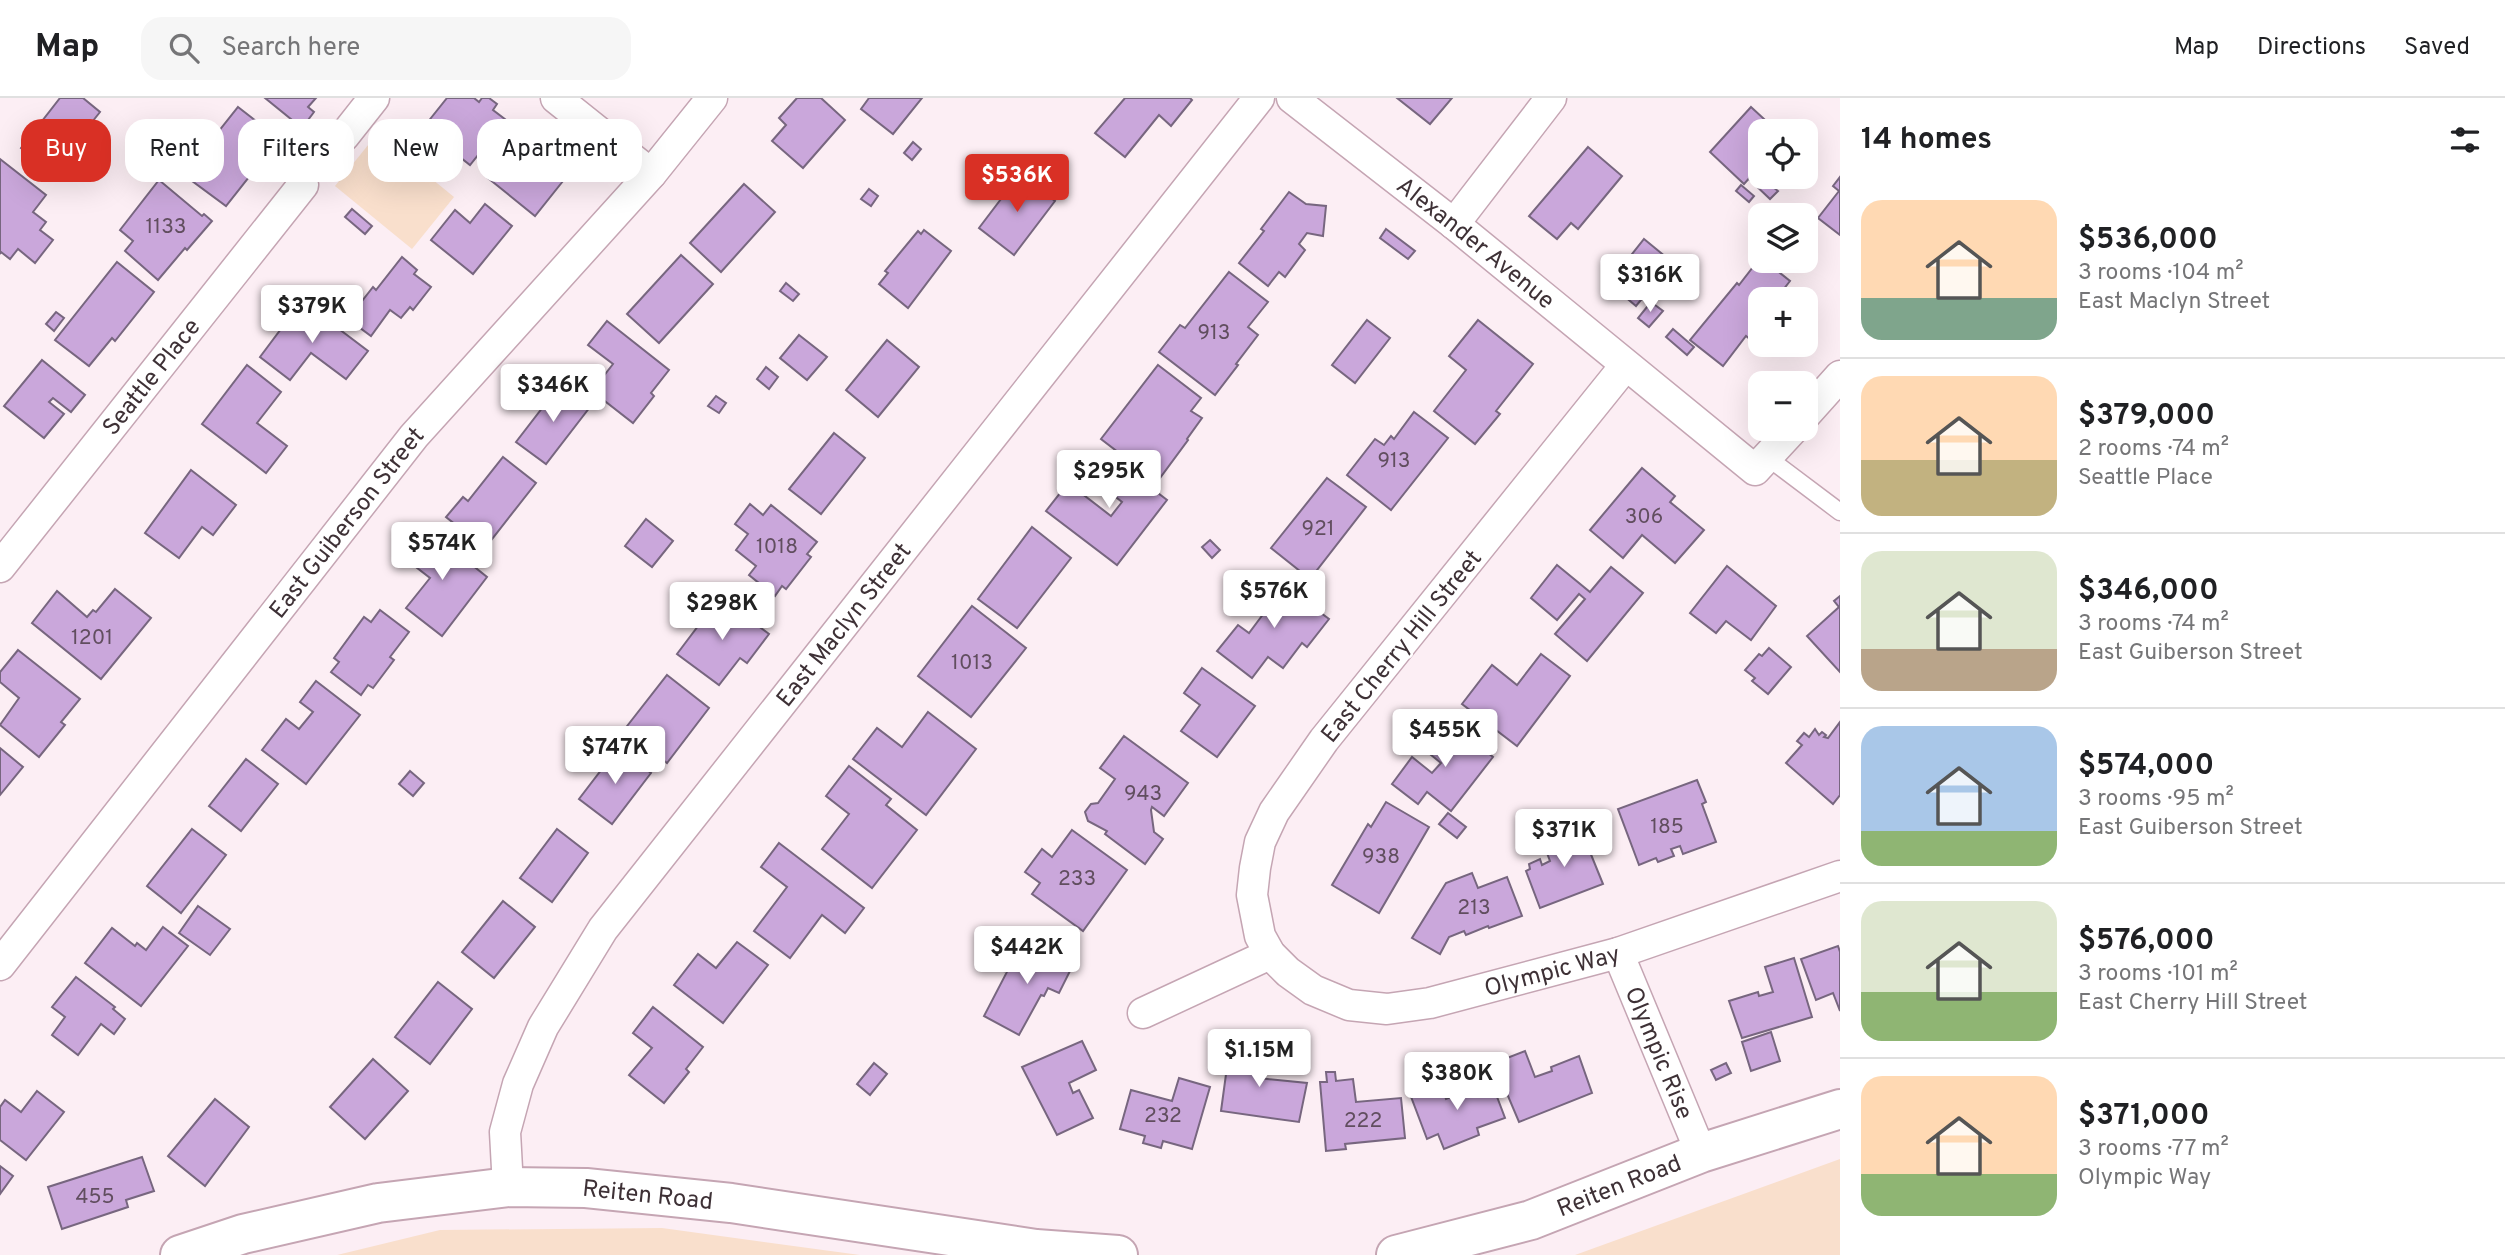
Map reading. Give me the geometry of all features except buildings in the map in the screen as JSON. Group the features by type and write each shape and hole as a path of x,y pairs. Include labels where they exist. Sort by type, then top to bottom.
{"street":[{"path":"354,123 374,98"},
{"path":"556,98 651,174"},
{"name":"East Guiberson Street","path":"0,965 414,436 651,174 712,98"},
{"name":"East Maclyn Street","path":"508,1187 505,1132 518,1084 542,1027 603,929 1259,98"},
{"name":"Alexander Avenue","path":"1292,98 1454,224 1625,366 1761,464"},
{"path":"1454,224 1551,98"},
{"name":"Seattle Place","path":"0,568 303,185"},
{"name":"East Cherry Hill Street","path":"1270,954 1260,936 1252,895 1260,842 1273,812 1324,740 1625,366"},
{"path":"1818,401 1840,376"},
{"path":"1761,464 1782,441"},
{"name":"Olympic Way","path":"1270,954 1300,981 1328,998 1349,1005 1387,1009 1430,1003 1618,953 1840,876"},
{"name":"Olympic Rise","path":"1618,953 1701,1153"},
{"path":"1143,1013 1270,954"},
{"name":"Reiten Road","path":"1396,1255 1531,1220 1701,1153 1840,1109"},
{"name":"Reiten Road","path":"180,1255 243,1234 378,1203 508,1187 586,1188 731,1203 1037,1249 1118,1255"}],"lane":[{"name":"Alexander Avenue","path":"1761,464 1840,512"}],"shaded area":[{"path":"368,145 368,182 436,182 454,197 412,249 335,186 338,182 354,182 354,162"},
{"path":"1840,1159 1840,1255 1575,1255"},
{"path":"662,1228 860,1255 337,1255 440,1230"}]}
